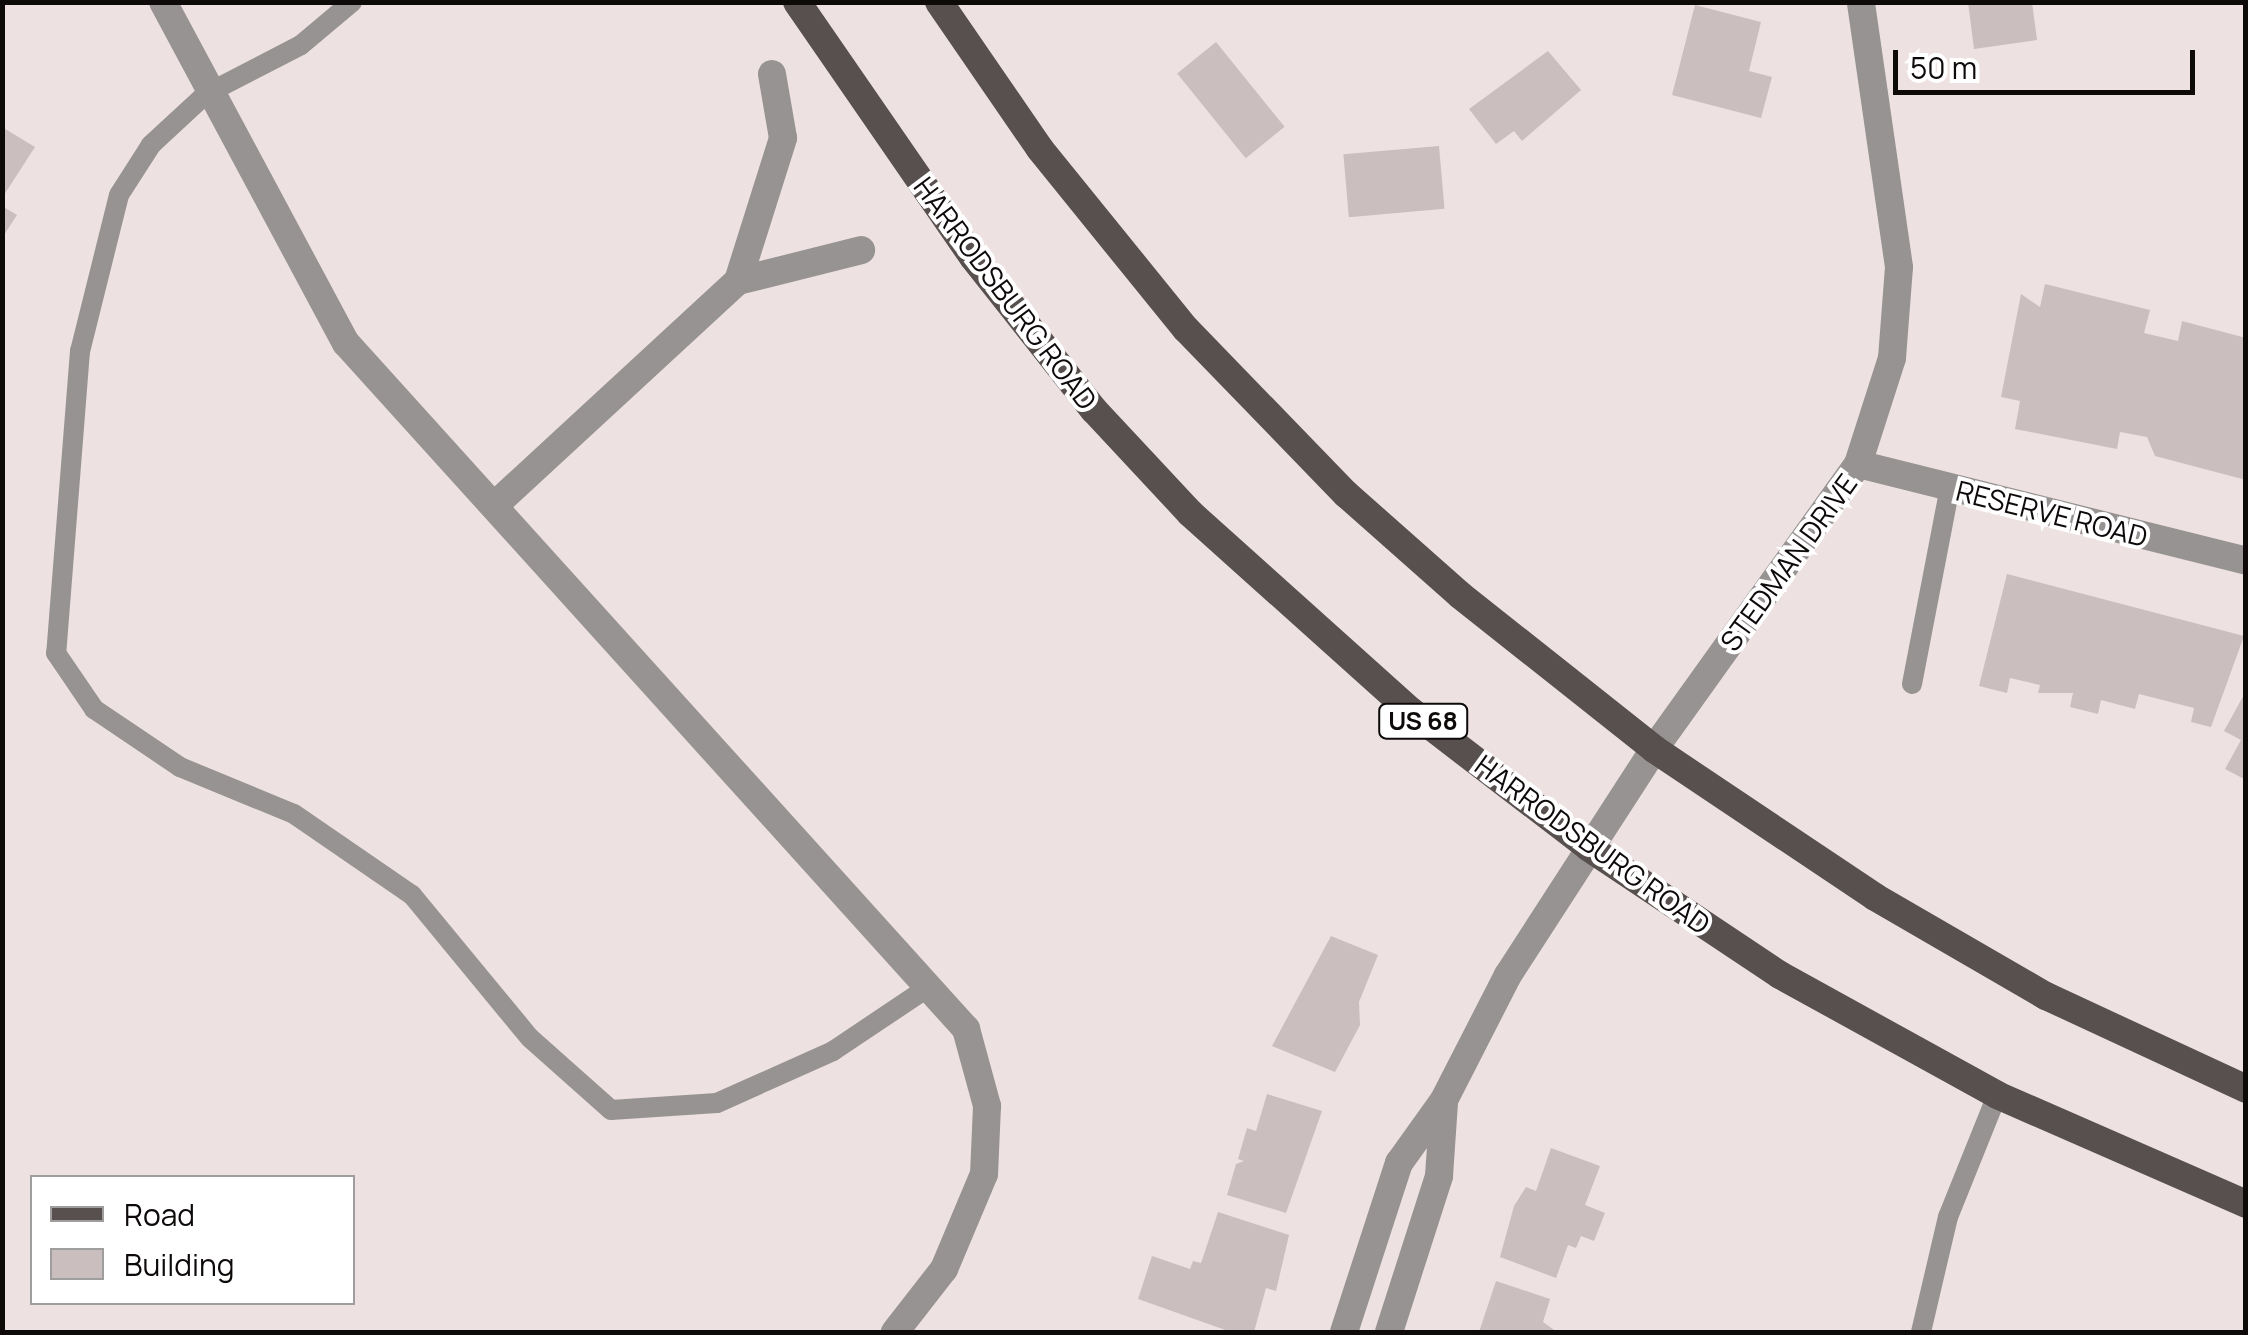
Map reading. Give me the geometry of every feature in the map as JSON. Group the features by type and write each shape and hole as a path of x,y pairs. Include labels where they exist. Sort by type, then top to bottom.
{"main road":[{"name":"HARRODSBURG ROAD","path":"797,2 972,257 1157,478 1410,711 1588,847 1780,975 1997,1095 2246,1204"},
{"path":"940,2 1040,149 1198,342 1346,494 1654,749 1875,896 2046,996 2246,1089"}],"street":[{"path":"163,2 206,94 346,343 966,1029 987,1106 984,1174 944,1268 895,1332"},
{"name":"STEDMAN DRIVE","path":"1444,1100 1508,975 1588,847 1858,464 1892,358 1900,267 1861,2"},
{"path":"738,281 782,138 772,74"},
{"path":"495,506 738,281 861,250"},
{"name":"RESERVE ROAD","path":"1858,464 2246,562"},
{"path":"1344,1332 1399,1163 1444,1100"},
{"path":"1389,1332 1439,1176 1444,1100"}],"lane":[{"path":"352,2 301,45 206,94 151,145 119,195 80,351 56,653 94,709 180,767 294,814 412,894 530,1038 611,1110 717,1104 833,1051 930,986"},
{"path":"1912,684 1950,487"},
{"path":"1921,1332 1948,1217 1997,1095"}],"building":[{"path":"1968,2 2032,2 2037,40 1974,49"},
{"path":"1695,5 1761,22 1749,71 1772,77 1761,118 1672,95"},
{"path":"1216,42 1285,127 1246,158 1177,73"},
{"path":"1548,51 1581,90 1522,141 1514,131 1496,144 1469,109"},
{"path":"2,127 35,147 2,198"},
{"path":"1439,146 1444,209 1349,217 1343,154"},
{"path":"2,206 17,215 2,238"},
{"path":"2045,284 2150,310 2144,333 2178,341 2182,321 2246,338 2246,480 2155,456 2147,437 2120,432 2117,449 2015,429 2020,401 2001,397 2021,294 2040,307"},
{"path":"2007,574 2244,636 2211,727 2191,722 2194,708 2139,694 2135,709 2101,700 2098,714 2070,707 2073,693 2038,693 2040,685 2010,678 2007,693 1979,686"},
{"path":"2246,691 2246,780 2225,769 2241,740 2224,731"},
{"path":"1331,936 1378,955 1359,1002 1360,1025 1335,1072 1272,1046"},
{"path":"1267,1094 1322,1111 1286,1213 1227,1195 1236,1164 1244,1161 1238,1159 1247,1128 1256,1131"},
{"path":"1551,1148 1600,1166 1585,1205 1605,1213 1594,1241 1581,1236 1576,1248 1568,1245 1556,1278 1500,1257 1514,1206 1526,1187 1536,1191"},
{"path":"1218,1212 1289,1235 1276,1291 1266,1288 1254,1332 1231,1332 1138,1299 1152,1256 1190,1269 1193,1261 1201,1263"},
{"path":"1496,1281 1550,1299 1543,1322 1557,1332 1479,1332"}]}
